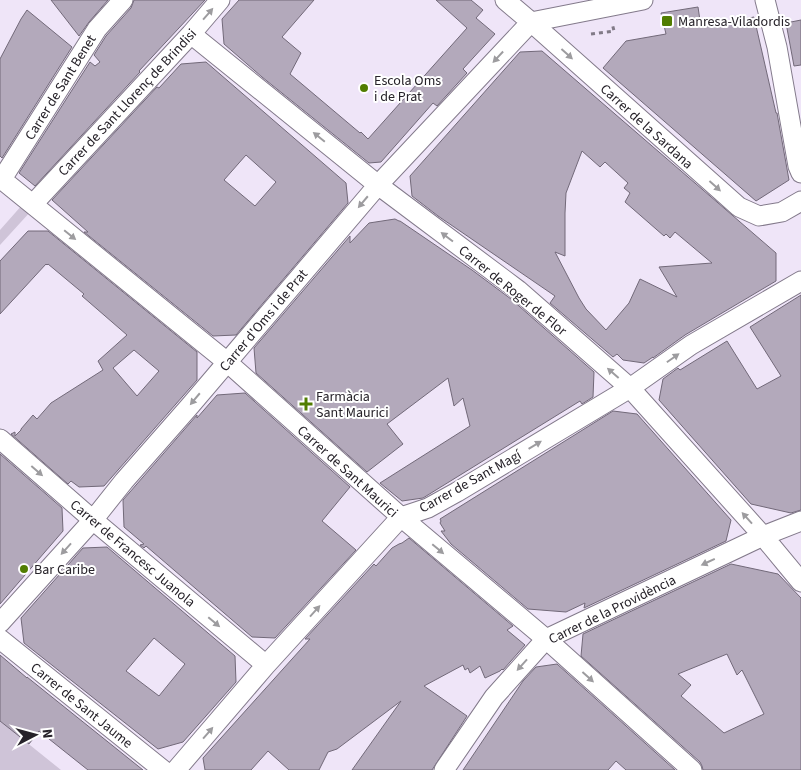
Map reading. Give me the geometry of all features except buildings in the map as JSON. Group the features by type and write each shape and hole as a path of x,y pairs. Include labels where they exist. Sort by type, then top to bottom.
{"street":[{"name":"Carrer de Sant Benet","path":"1,178 97,29 124,0"},
{"name":"Carrer de Sant Llorenç de Brindisi","path":"33,204 191,34 220,0"},
{"name":"Carrer de la Sardana","path":"505,0 739,208 759,216 782,212 801,201"},
{"path":"531,22 643,0"},
{"path":"765,0 776,47 793,90 798,166 801,174"},
{"name":"Carrer d'Oms i de Prat","path":"0,623 93,520 124,481 378,185 531,22"},
{"name":"Carrer de Roger de Flor","path":"191,34 378,185 518,290 630,388 763,536 801,582"},
{"name":"Carrer de Sant Maurici","path":"1,178 227,362 401,517 546,639 692,770"},
{"name":"Carrer de Sant Magí","path":"176,770 266,665 401,517 428,508 630,388 692,345 801,281"},
{"name":"Carrer de Francesc Juanola","path":"0,439 93,520 266,665"},
{"name":"Carrer de la Providència","path":"444,770 494,697 546,639 763,536 801,521"},
{"name":"Carrer de Sant Jaume","path":"0,639 163,770"}],"path":[{"path":"668,20 669,16"},
{"path":"591,34 614,31"}],"shaded area":[{"path":"23,204 31,211 0,245 0,230"},
{"path":"0,721 61,770 0,770"}],"place":[{"name":"Manresa-Viladordis","path":"667,21"},
{"name":"Escola Oms i de Prat","path":"364,88"},
{"name":"Farmàcia Sant Maurici","path":"306,404"},
{"name":"Bar Caribe","path":"24,569"}]}
